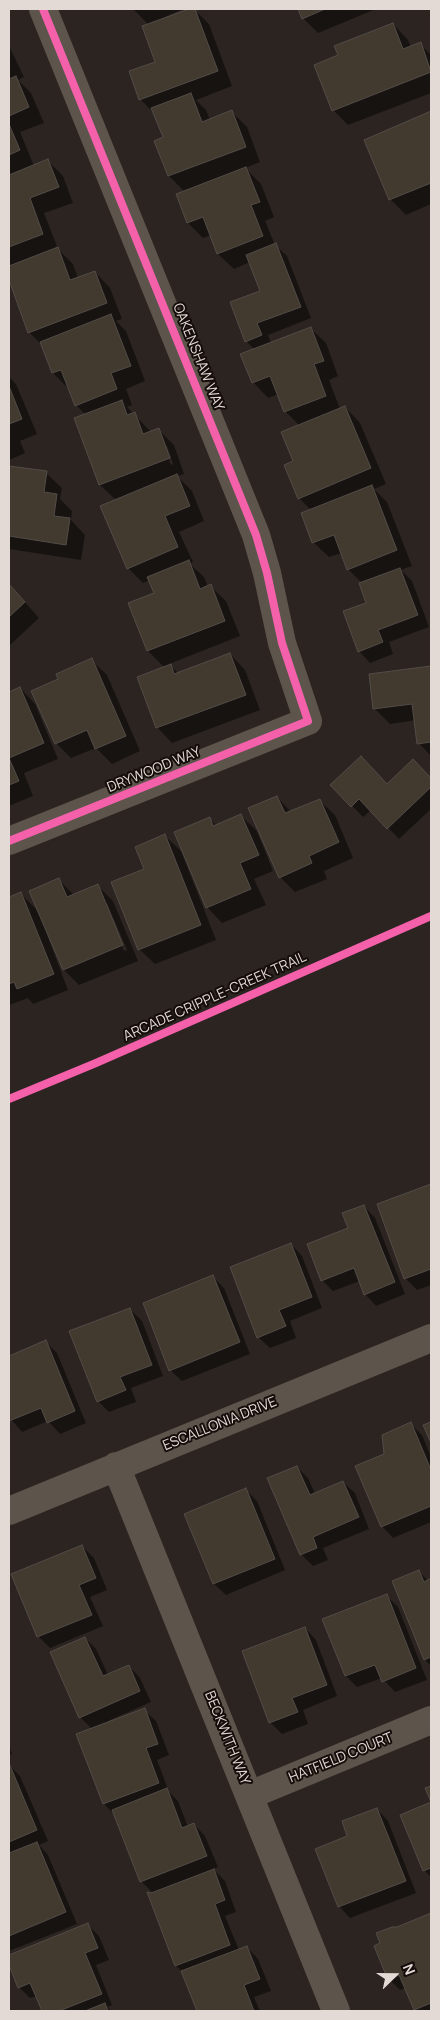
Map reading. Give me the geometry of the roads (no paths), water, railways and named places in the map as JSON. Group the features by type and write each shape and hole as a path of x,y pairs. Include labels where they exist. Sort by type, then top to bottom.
{"street":[{"name":"OAKENSHAW WAY","path":"43,9 256,535 267,573 282,643 308,721"},
{"name":"DRYWOOD WAY","path":"9,841 308,721"},
{"name":"ESCALLONIA DRIVE","path":"9,1511 431,1338"},
{"name":"BECKWITH WAY","path":"116,1466 336,2011"},
{"name":"HATFIELD COURT","path":"250,1795 431,1720"}]}
